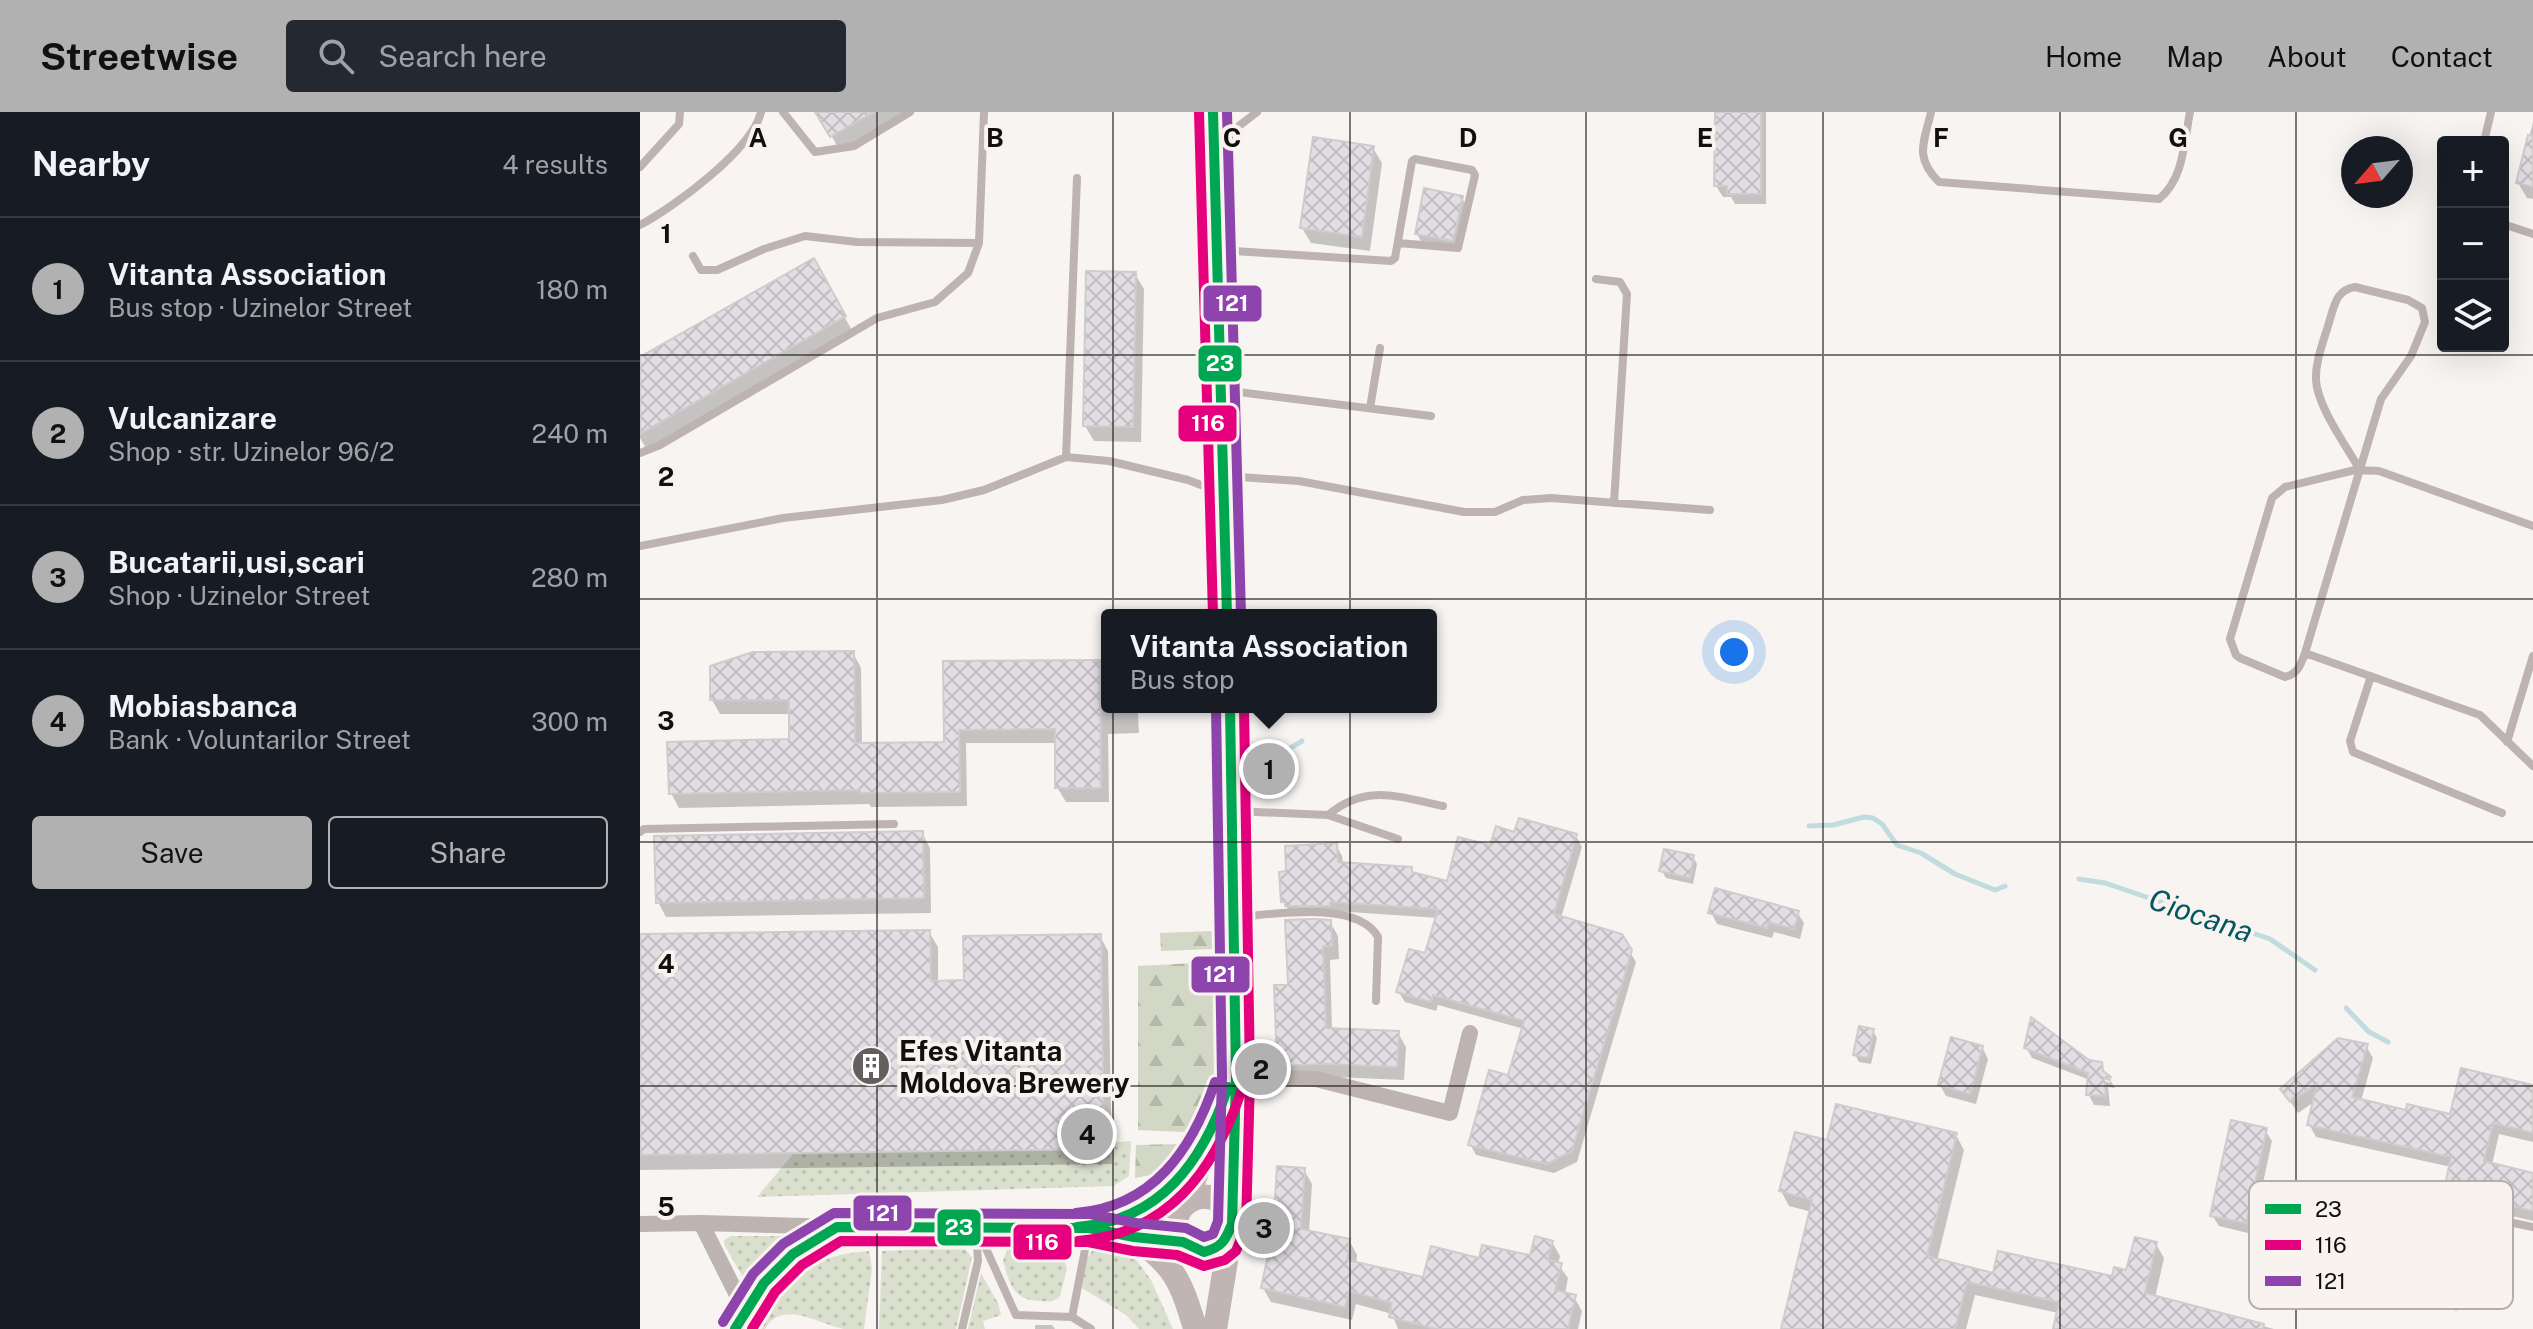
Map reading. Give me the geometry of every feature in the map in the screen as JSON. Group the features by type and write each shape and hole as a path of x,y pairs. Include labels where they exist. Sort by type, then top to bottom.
{"main road":[{"path":"1213,112 1227,609"},
{"path":"1215,1329 1230,1227 1236,1073 1230,713"},
{"path":"1195,1329 1186,1244 1176,1226 1236,1073"},
{"path":"1133,1226 1169,1188 1208,1138"},
{"path":"740,1320 764,1283 793,1254 837,1227 1133,1226 1183,1206 1193,1198 1209,1196 1224,1204 1230,1227 1225,1242 1212,1251 1204,1252 1133,1226"},
{"path":"1133,1226 1172,1269 1195,1329"}],"street":[{"path":"1236,1073 1316,1079 1450,1113 1470,1033"},
{"path":"701,1223 740,1320"},
{"path":"640,1224 837,1227"}],"lane":[{"path":"640,167 679,124 680,112"},
{"path":"640,225 717,169 748,140 761,112"},
{"path":"783,112 815,152 854,146 910,112"},
{"path":"640,453 660,445 877,318 935,302 968,273 979,243 984,112"},
{"path":"1215,145 1257,112"},
{"path":"1931,112 1923,151 1925,168 1939,182 2159,199 2177,177 2190,112"},
{"path":"2485,136 2491,112"},
{"path":"1217,250 1391,261 1395,258 1412,161 1415,159 1474,173 1458,248 1398,243"},
{"path":"1066,457 1077,178"},
{"path":"2509,226 2533,234"},
{"path":"693,256 701,270 717,270 764,249 805,236 857,242 979,243"},
{"path":"1596,279 1620,282 1627,294 1614,503"},
{"path":"2360,470 2323,404 2315,379 2335,303 2347,289 2355,287 2408,300 2422,308 2425,322 2411,356 2381,399 2360,470 2305,653 2294,673 2285,677 2240,658 2230,639 2272,498 2285,487 2360,470 2379,471 2533,526"},
{"path":"1370,408 1380,348"},
{"path":"1221,390 1431,416"},
{"path":"640,546 783,518 942,500 984,490 1066,457 1109,461 1188,480 1224,485 1299,481 1464,512 1495,512 1535,498 1710,510"},
{"path":"2305,653 2480,715 2533,766"},
{"path":"2507,742 2533,656"},
{"path":"2371,676 2350,741 2353,752 2502,813"},
{"path":"1328,815 1352,799 1373,794 1443,806"},
{"path":"1232,811 1328,815 1398,839"},
{"path":"640,832 644,829 894,824"},
{"path":"1234,917 1327,912 1368,924 1378,937 1376,1001"},
{"path":"2513,1223 2533,1227"},
{"path":"976,1226 1016,1315 1072,1317 1091,1329"},
{"path":"962,1329 978,1261 976,1226"},
{"path":"1072,1317 1089,1228"}],"green space":[{"path":"1212,931 1213,949 1161,951 1160,933"},
{"path":"1216,962 1218,1076 1209,1098 1184,1132 1138,1130 1138,966"},
{"path":"1131,1141 1129,1176 1114,1186 757,1197 794,1153 1104,1149 1110,1147 1110,1143"},
{"path":"1179,1144 1178,1155 1165,1172 1135,1178 1136,1145"},
{"path":"731,1236 782,1236 785,1239 745,1281 724,1244 724,1240"},
{"path":"964,1248 972,1257 956,1329 879,1329 882,1251"},
{"path":"1007,1249 1062,1251 1067,1269 1060,1296 1047,1301 1032,1300 1014,1290 1003,1261"},
{"path":"1093,1249 1132,1254 1151,1280 1173,1329 1139,1329 1126,1315 1082,1288 1086,1260"},
{"path":"869,1251 872,1269 864,1329 844,1329 791,1314 772,1320 765,1329 755,1329 768,1312 765,1308 799,1274 837,1256"},
{"path":"981,1273 998,1303 1001,1315 983,1321 985,1329 968,1329"}],"building":[{"path":"815,112 874,112 830,137"},
{"path":"1715,112 1761,112 1761,194 1727,194 1727,186 1714,186"},
{"path":"2528,135 2533,136 2533,187 2516,183"},
{"path":"1313,137 1374,146 1362,237 1300,228"},
{"path":"1424,188 1463,196 1453,241 1415,234"},
{"path":"814,258 846,316 640,434 640,357"},
{"path":"1086,271 1136,272 1133,427 1083,426"},
{"path":"854,651 855,743 944,742 943,661 1100,660 1101,788 1055,788 1055,729 959,730 960,792 860,793 860,790 669,794 667,742 789,739 789,700 710,700 710,666 753,652"},
{"path":"1519,818 1577,834 1554,914 1622,934 1632,950 1572,1151 1547,1164 1468,1145 1489,1070 1508,1075 1524,1021 1433,995 1431,1002 1396,992 1409,949 1425,953 1438,909 1330,902 1330,906 1285,906 1285,902 1281,902 1279,872 1286,871 1285,846 1337,843 1338,862 1412,867 1412,872 1447,881 1458,837 1490,845 1496,826 1514,832"},
{"path":"923,831 924,898 656,903 654,836"},
{"path":"1664,849 1694,855 1690,878 1659,871"},
{"path":"1715,888 1799,911 1794,929 1768,922 1767,928 1708,913"},
{"path":"1285,920 1331,920 1332,946 1323,946 1326,1028 1399,1031 1397,1067 1327,1064 1277,1066 1274,985 1288,985"},
{"name":"Efes Vitanta Moldova Brewery","path":"930,930 931,981 964,980 963,936 1101,934 1104,1149 640,1155 640,934"},
{"path":"2031,1017 2089,1060 2102,1062 2103,1071 2111,1077 2109,1080 2104,1078 2106,1096 2086,1095 2088,1073 2024,1048"},
{"path":"1859,1026 1874,1029 1868,1058 1853,1055"},
{"path":"1951,1037 1983,1046 1970,1094 1938,1085"},
{"path":"2338,1038 2368,1044 2352,1097 2406,1110 2407,1104 2450,1114 2461,1068 2533,1085 2533,1133 2493,1123 2484,1161 2533,1173 2533,1211 2513,1206 2513,1181 2446,1181 2451,1157 2307,1125 2317,1084 2290,1102 2280,1089"},
{"path":"1836,1104 1957,1133 1927,1256 1993,1273 1998,1251 2112,1276 2114,1267 2126,1270 2135,1237 2157,1242 2145,1293 2264,1324 2263,1329 2053,1329 2059,1302 1967,1282 1955,1329 1781,1329 1812,1200 1779,1191 1795,1132 1827,1140"},
{"path":"2231,1120 2267,1128 2255,1181 2249,1181 2246,1223 2210,1216"},
{"path":"1277,1166 1305,1168 1301,1229 1350,1239 1347,1260 1423,1277 1431,1246 1479,1258 1482,1245 1530,1255 1535,1236 1553,1241 1548,1260 1562,1263 1555,1290 1576,1295 1568,1329 1436,1329 1389,1317 1392,1303 1349,1291 1345,1307 1261,1288 1273,1231"}],"waterway":[{"name":"Ciocana","path":"1268,762 1302,741"},
{"name":"Ciocana","path":"1809,826 1873,818 1882,824 1897,845 1921,853 1955,874 1995,890 2005,886"},
{"name":"Ciocana","path":"2079,879 2105,883 2270,939 2315,970"},
{"name":"Ciocana","path":"2346,1008 2369,1032 2388,1042"}],"transit line":[{"name":"116","path":"1199,112 1213,609"},
{"name":"23","path":"1213,112 1227,609"},
{"name":"121","path":"1227,112 1241,609"},
{"name":"121","path":"723,1322 753,1274 783,1244 834,1213 1090,1214 1186,1228 1204,1237 1213,1234 1218,1221 1222,1077 1216,713"},
{"name":"23","path":"735,1329 764,1283 793,1254 837,1227 1089,1228 1183,1242 1204,1252 1222,1242 1232,1224 1236,1077 1230,713"},
{"name":"116","path":"752,1329 775,1292 802,1265 841,1241 1088,1242 1133,1251 1177,1255 1204,1266 1225,1260 1236,1251 1246,1226 1250,1077 1244,713"},
{"name":"121","path":"1076,1213 1127,1200 1166,1171 1194,1130 1215,1082"},
{"name":"23","path":"1077,1227 1107,1222 1133,1213 1155,1200 1175,1182 1206,1139 1228,1087"},
{"name":"116","path":"1078,1241 1110,1236 1138,1226 1162,1212 1183,1194 1217,1148 1241,1092"}],"place":[{"name":"Vitanta Association","path":"1269,769"},
{"name":"Efes Vitanta Moldova Brewery","path":"871,1066"},
{"name":"Vulcanizare","path":"1261,1069"},
{"name":"Mobiasbanca","path":"1087,1134"},
{"name":"Bucatarii,usi,scari","path":"1264,1228"}]}
